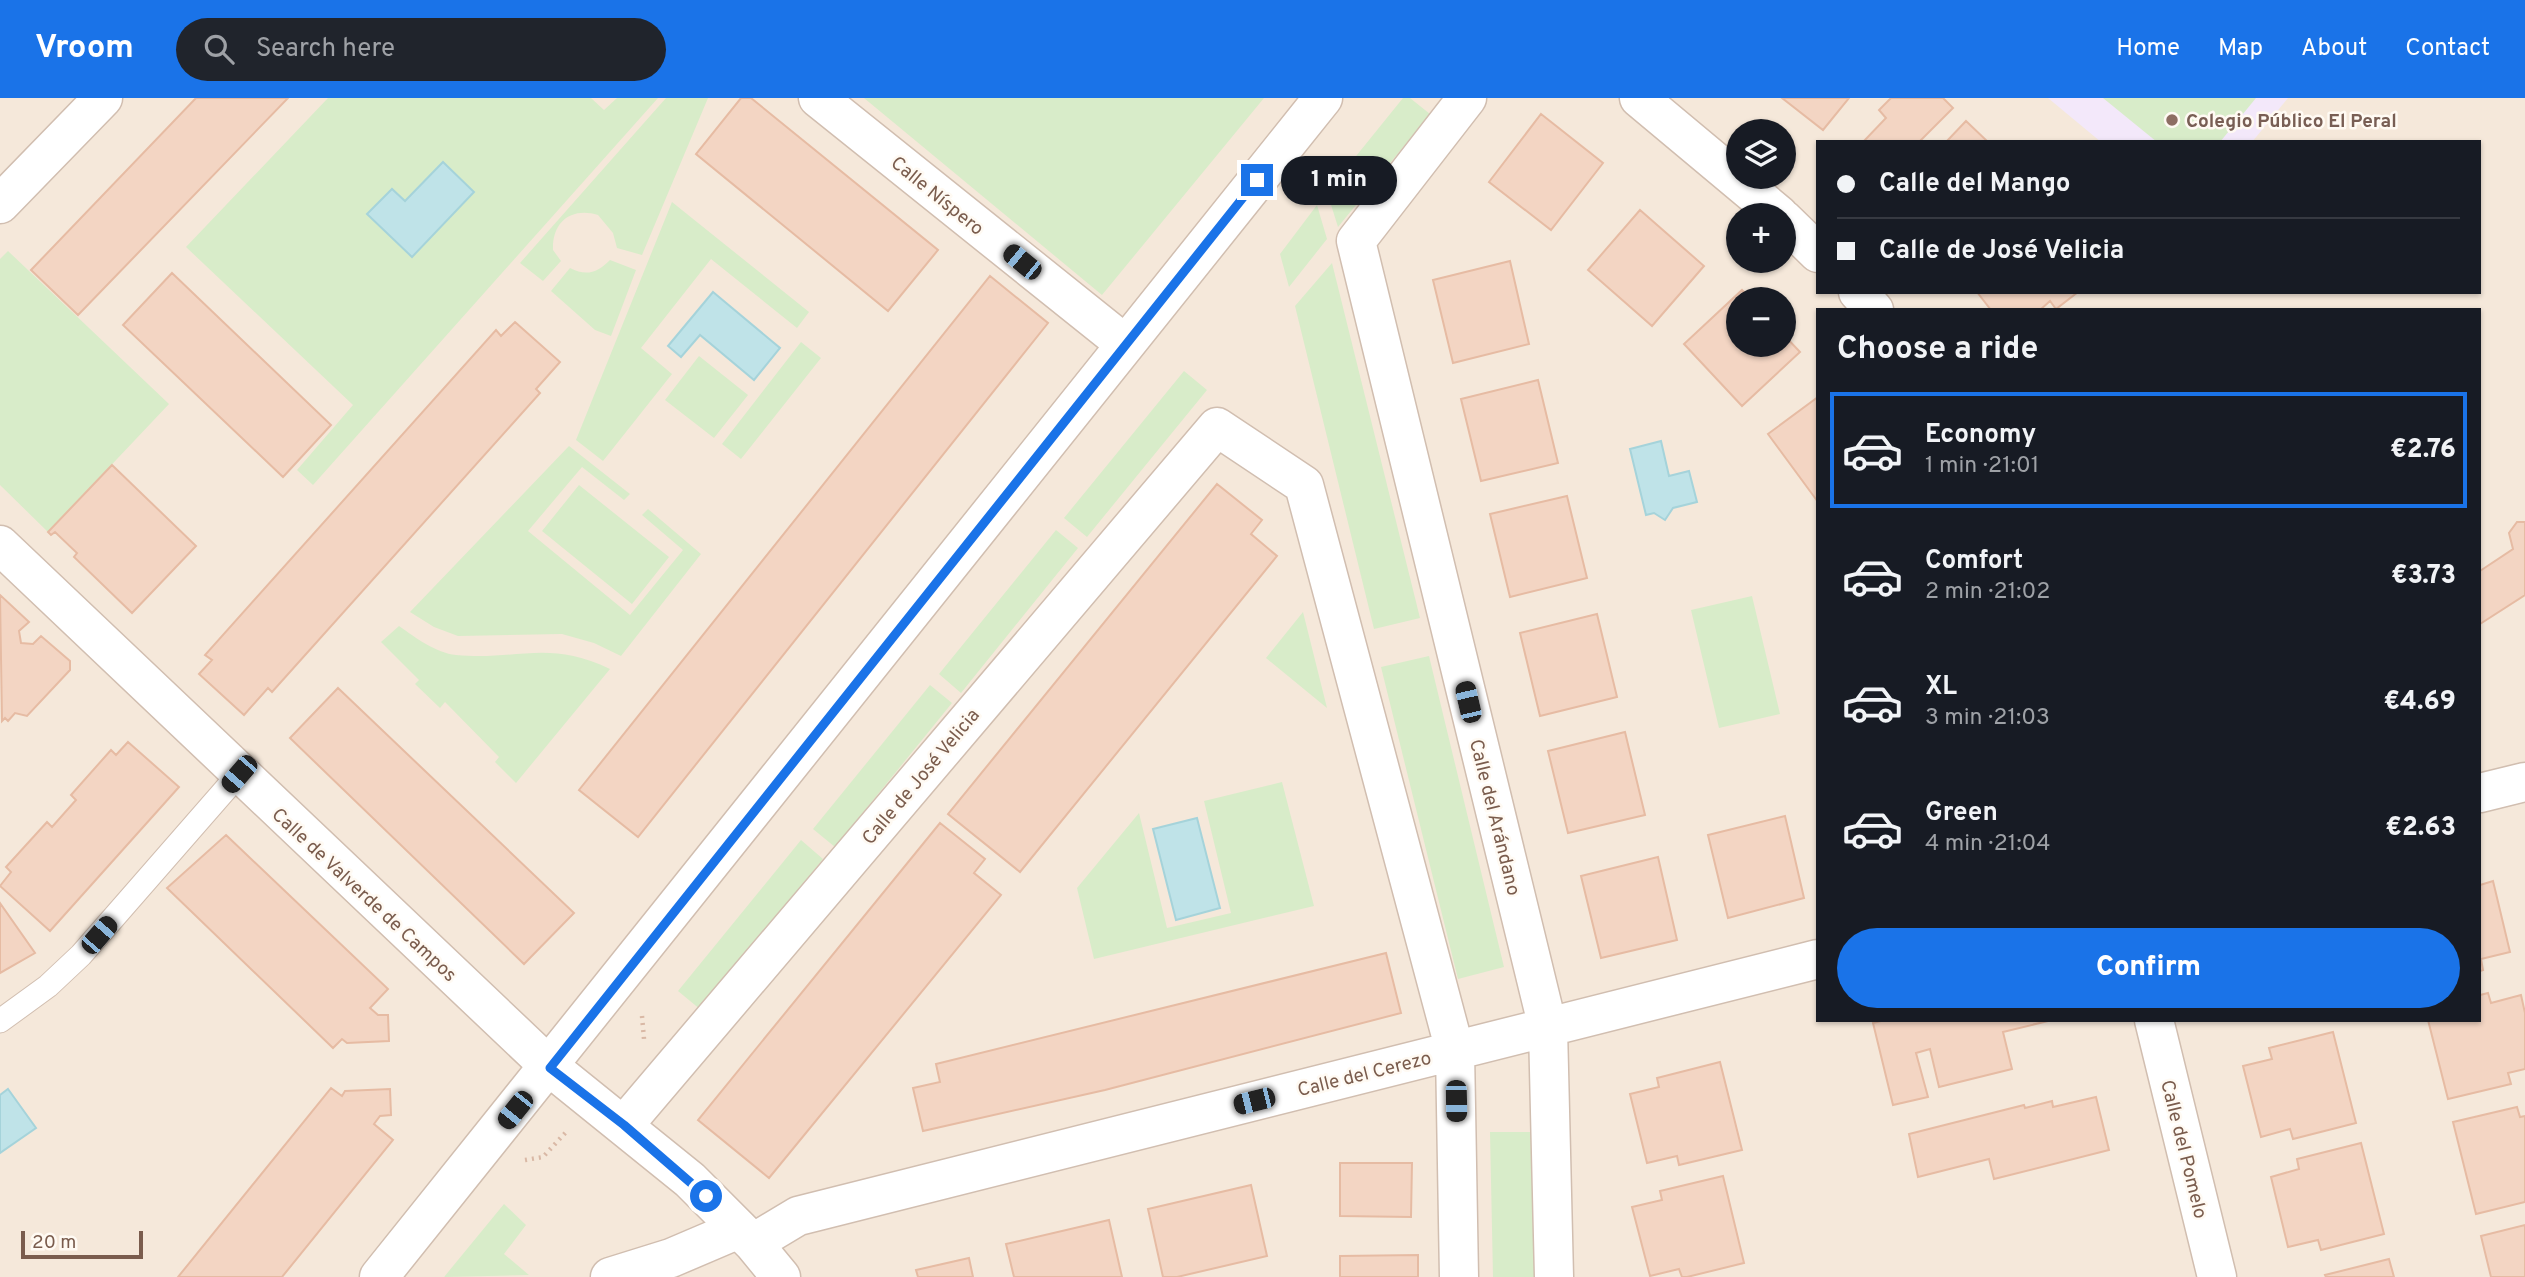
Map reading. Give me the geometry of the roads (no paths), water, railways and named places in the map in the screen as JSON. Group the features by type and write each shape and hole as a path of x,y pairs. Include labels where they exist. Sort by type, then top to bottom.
{"street":[{"path":"0,204 103,98"},
{"name":"Calle Níspero","path":"818,98 1125,344"},
{"path":"379,1277 550,1068 1323,98"},
{"name":"Calle del Arándano","path":"1466,98 1356,241 1548,1028 1554,1277"},
{"path":"1639,98 1765,203"},
{"path":"1796,232 1816,251"},
{"path":"1860,294 1872,308"},
{"name":"Calle de José Velicia","path":"624,1125 1217,427 1304,485 1455,1051"},
{"name":"Calle de Valverde de Campos","path":"0,545 550,1068 690,1180 746,1236 781,1277"},
{"path":"2481,793 2525,782"},
{"name":"Calle del Cerezo","path":"746,1236 798,1216 1816,960"},
{"name":"Calle del Pomelo","path":"2154,1022 2217,1277"},
{"path":"1455,1051 1459,1277"},
{"path":"610,1277 746,1236"}],"lane":[{"path":"0,1021 48,986 81,956 239,774"}],"water":[{"path":"443,162 474,192 412,257 367,214 392,189 405,201"},
{"path":"713,292 780,348 754,380 700,335 681,357 668,346"},
{"path":"1661,441 1669,476 1689,471 1697,502 1673,508 1665,520 1654,513 1646,515 1630,449"},
{"path":"1197,818 1220,908 1176,920 1153,829"},
{"path":"8,1089 36,1128 0,1153 0,1095"}],"place":[{"name":"Colegio Público El Peral","path":"2172,120"}]}
